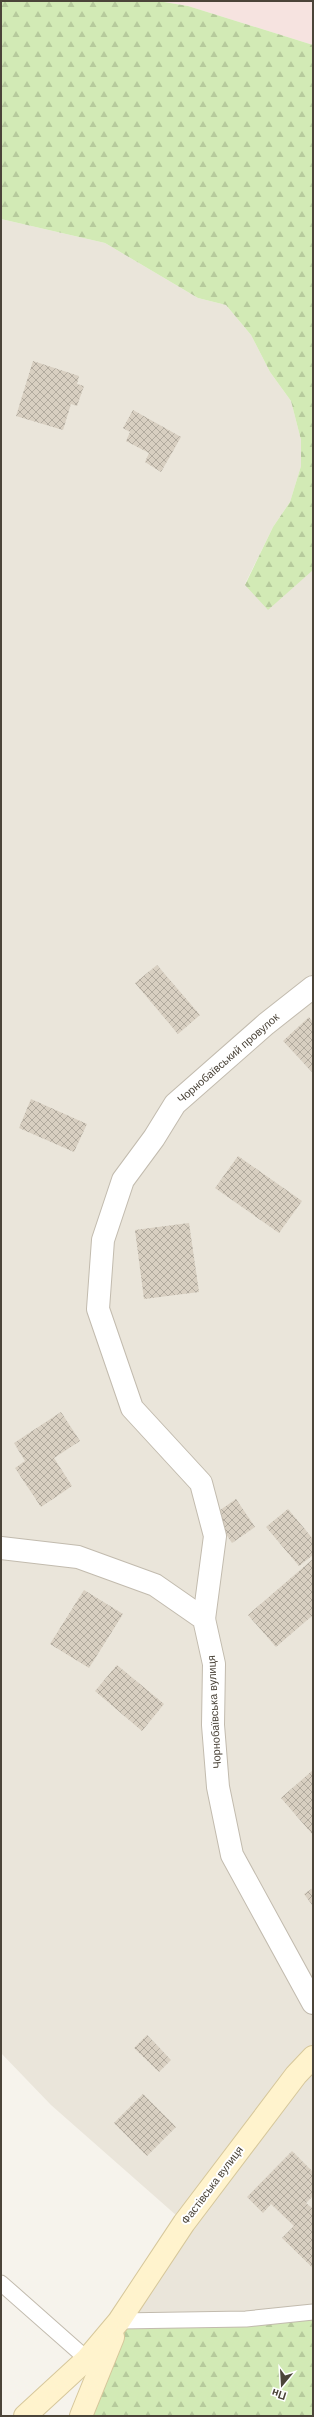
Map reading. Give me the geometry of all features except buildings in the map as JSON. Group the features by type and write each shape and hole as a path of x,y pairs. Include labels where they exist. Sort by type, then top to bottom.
{"main road":[{"name":"Фастівська вулиця","path":"25,2416 87,2359 119,2321 184,2223 296,2075 313,2057"},
{"name":"Фастівська вулиця","path":"81,2416 119,2321"}],"street":[{"name":"Чорнобаївський провулок","path":"204,1619 215,1536 201,1483 132,1408 98,1309 103,1240 122,1180 154,1138 175,1104 266,1024 313,987"},
{"path":"1,1548 78,1557 155,1585 204,1619"},
{"name":"Чорнобаївська вулиця","path":"204,1619 214,1664 213,1725 218,1787 232,1855 313,2003"}],"lane":[{"path":"1,2284 87,2359"},
{"path":"119,2321 246,2319 313,2312"}],"shaded area":[{"path":"158,1 313,1 313,45 188,6"},
{"path":"1,219 105,243 198,298 226,305 251,335 270,372 291,401 301,440 301,466 290,502 273,527 245,584 313,570 313,2311 121,2320 185,2223 51,2105 1,2053"}],"green space":[{"path":"1,1 158,1 188,6 313,45 313,570 268,610 245,585 273,527 290,502 301,466 301,440 291,401 270,372 251,335 226,305 198,298 105,243 1,219"},
{"path":"313,2311 313,2416 83,2416 121,2320"}]}
